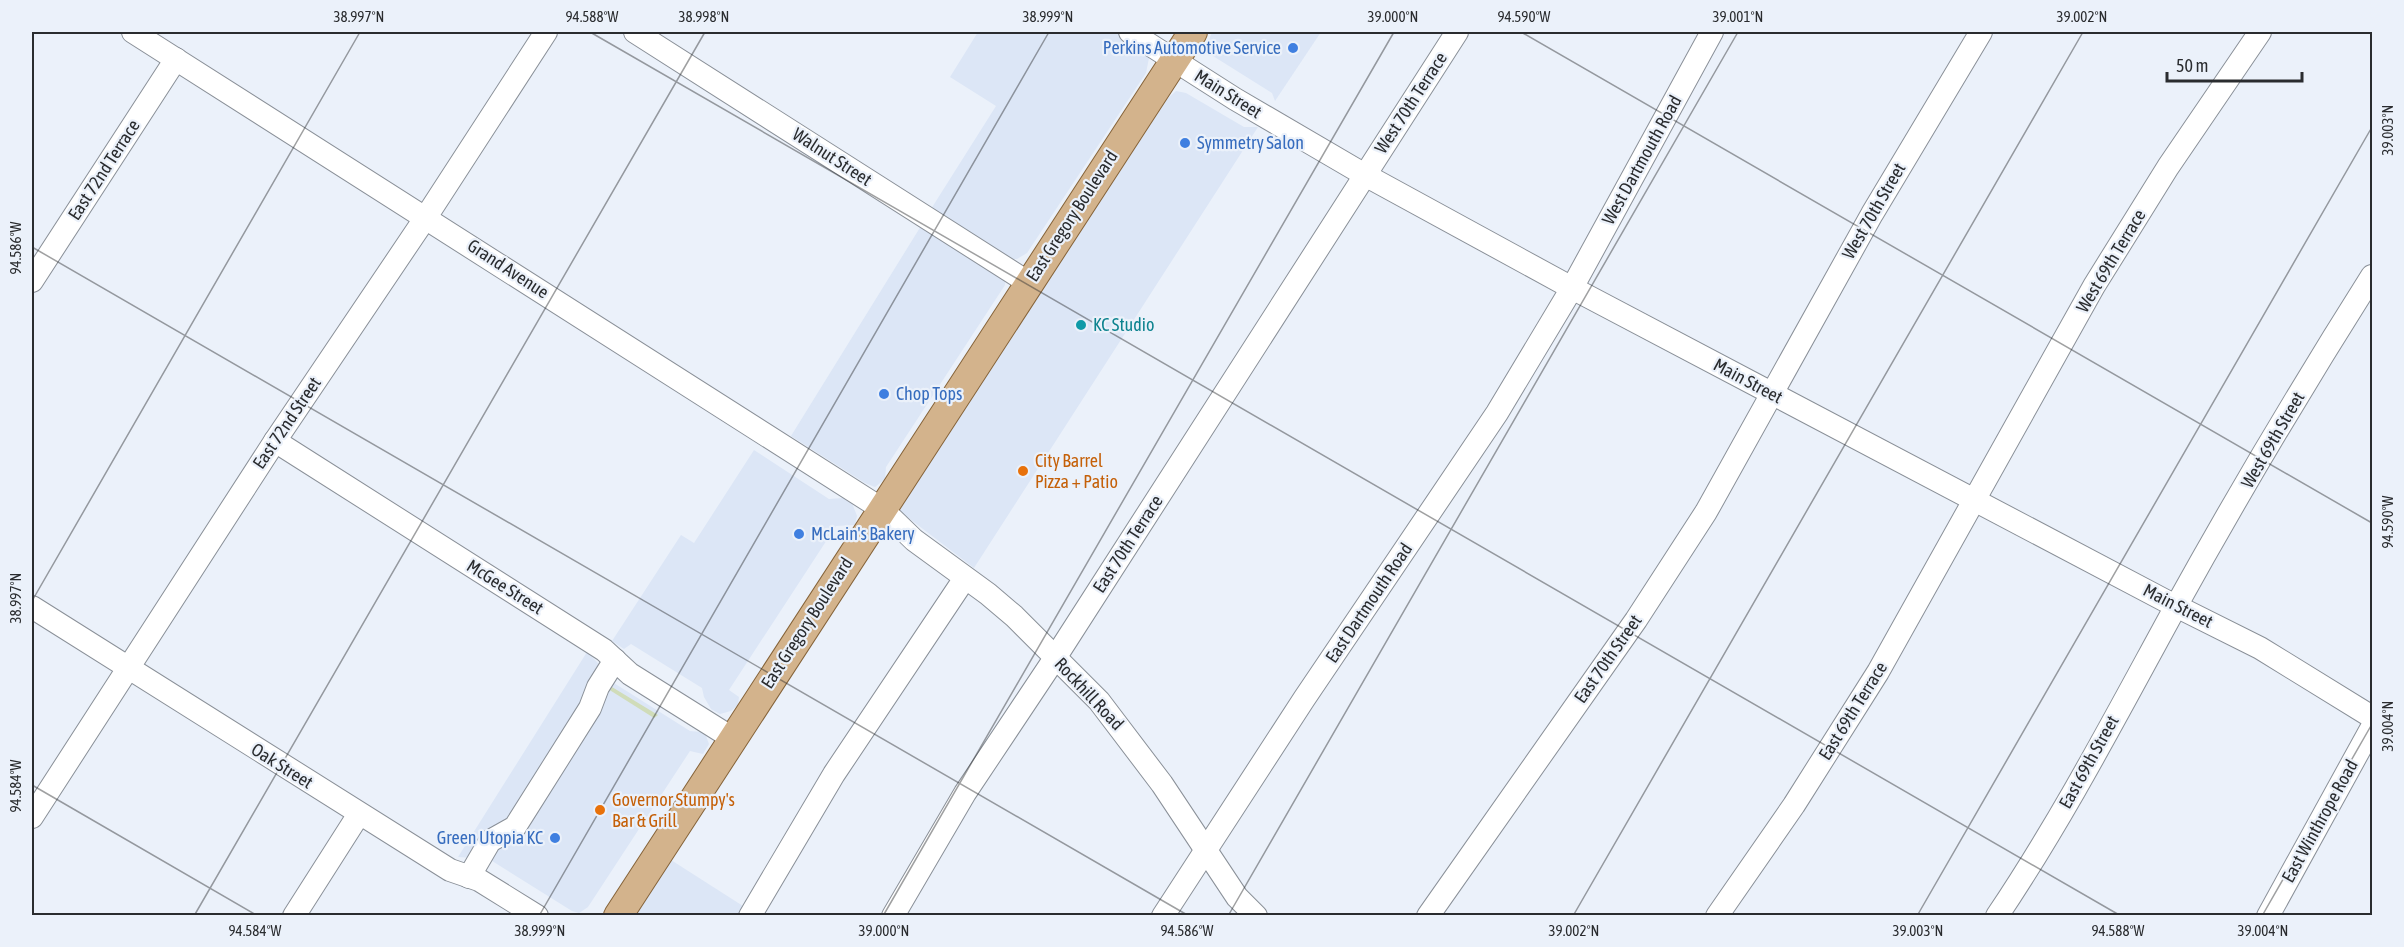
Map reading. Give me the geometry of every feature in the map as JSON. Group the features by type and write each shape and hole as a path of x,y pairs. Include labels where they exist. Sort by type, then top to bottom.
{"main road":[{"name":"East Gregory Boulevard","path":"618,915 1193,32"}],"street":[{"name":"Grand Avenue","path":"133,32 882,509"},
{"name":"East 72nd Street","path":"32,818 275,441 426,217 546,32"},
{"name":"Walnut Street","path":"635,32 1029,283"},
{"name":"Main Street","path":"1130,32 1235,99 1365,175 1572,288 2260,648 2373,717"},
{"name":"West 70th Terrace","path":"1365,175 1457,32"},
{"name":"West Dartmouth Road","path":"1572,288 1712,32"},
{"name":"West 70th Street","path":"1771,393 1884,194 1981,32"},
{"name":"West 69th Terrace","path":"1975,499 2094,286 2168,167 2260,32"},
{"name":"East 72nd Terrace","path":"32,281 176,59"},
{"name":"East 70th Terrace","path":"893,915 965,793 1055,658 1365,175"},
{"name":"West 69th Street","path":"2176,605 2321,356 2373,276"},
{"name":"East Dartmouth Road","path":"1163,915 1497,413 1572,288"},
{"name":"East 70th Street","path":"1428,915 1636,620 1706,512 1771,393"},
{"name":"McGee Street","path":"275,441 604,650 630,674 732,738"},
{"name":"East 69th Terrace","path":"1717,915 1794,805 1878,672 1975,499"},
{"name":"Rockhill Road","path":"882,509 914,540 1014,616 1099,701 1129,739 1206,848 1237,897 1256,915"},
{"path":"750,915 834,774 965,578"},
{"name":"East 69th Street","path":"1997,915 2030,866 2176,605"},
{"name":"Oak Street","path":"32,608 450,870 480,880 537,915"},
{"path":"469,877 490,842 515,827 590,708 598,687 615,660"},
{"name":"East Winthrope Road","path":"2268,915 2373,727"},
{"path":"294,915 359,814"}],"shaded area":[{"path":"978,32 1115,32 1144,50 1149,58 1146,73 1027,253 1017,259 1013,259 931,209 996,106 950,77"},
{"path":"1212,32 1321,32 1275,101 1272,93 1213,56 1207,45"},
{"path":"1176,91 1186,93 1244,127 1258,127 974,568 906,516 901,511 900,505 1168,98"},
{"path":"921,226 1005,281 1005,285 886,467 885,479 875,487 791,436"},
{"path":"754,450 829,499 843,498 852,503 857,516 855,525 836,526 729,690 739,697 738,705 731,711 720,714 711,709 702,688 631,644 624,649 612,641 681,535 694,543"},
{"path":"587,652 598,663 598,673 690,731 701,732 706,736 709,744 703,754 690,751 588,907 579,913 572,911 489,859 458,857"},
{"path":"671,860 757,915 634,916"}],"green space":[{"path":"607,684 658,715 654,718 608,689"}],"place":[{"name":"Perkins Automotive Service","path":"1293,48"},
{"name":"Symmetry Salon","path":"1185,143"},
{"name":"KC Studio","path":"1081,325"},
{"name":"Chop Tops","path":"884,394"},
{"name":"City Barrel Pizza + Patio","path":"1023,471"},
{"name":"McLain's Bakery","path":"799,534"},
{"name":"Governor Stumpy's Bar & Grill","path":"600,810"},
{"name":"Green Utopia KC","path":"555,838"}]}
